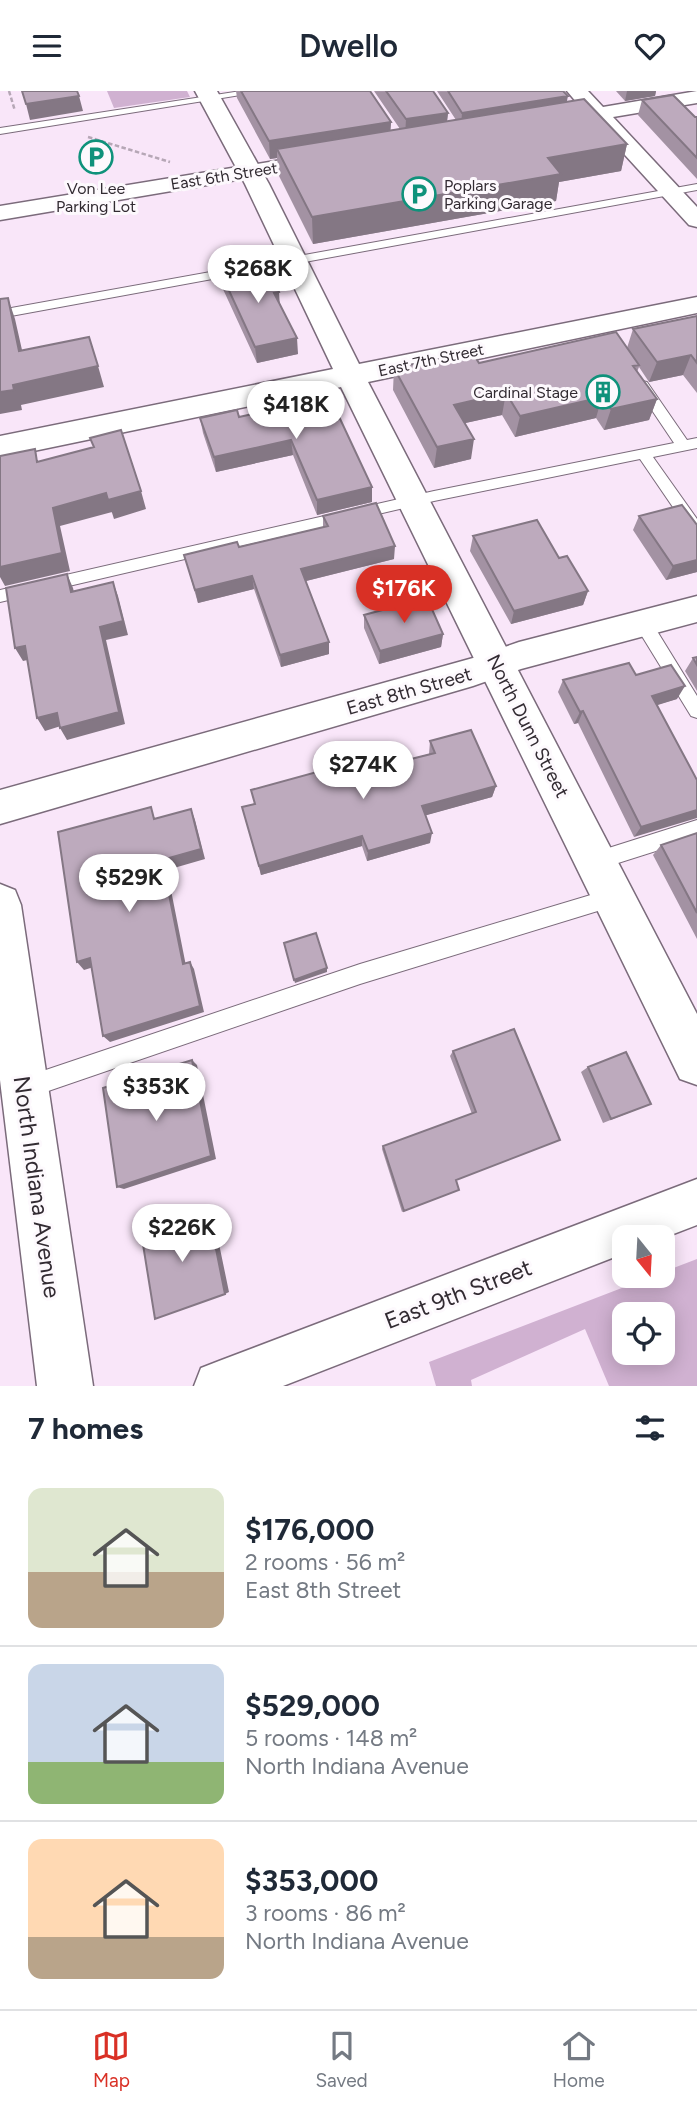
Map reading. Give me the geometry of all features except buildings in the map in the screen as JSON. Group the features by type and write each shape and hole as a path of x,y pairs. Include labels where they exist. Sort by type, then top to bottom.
{"street":[{"path":"577,91 697,219"},
{"name":"North Dunn Street","path":"208,95 295,260 697,1062"},
{"path":"535,124 697,97"},
{"name":"East 6th Street","path":"0,213 348,155"},
{"name":"East 7th Street","path":"0,447 351,376 606,333 697,305"},
{"name":"East 8th Street","path":"0,807 496,665 519,656 697,608"},
{"name":"North Indiana Avenue","path":"0,905 65,1386"},
{"name":"East 9th Street","path":"219,1386 697,1202"}],"lane":[{"path":"0,131 208,95 260,91"},
{"path":"0,314 697,187"},
{"path":"0,596 415,502 691,445 633,373"},
{"path":"644,454 697,531"},
{"path":"643,623 697,711"},
{"path":"596,861 697,829"},
{"path":"23,1089 360,974 614,897"}],"path":[{"path":"9,91 17,118 175,163"}],"shaded area":[{"path":"107,91 187,91 190,97 114,108"},
{"path":"697,1259 697,1386 609,1386 585,1329 471,1380 472,1386 436,1386 429,1362 622,1288 676,1288 676,1267"}],"place":[{"name":"Von Lee Parking Lot","path":"96,157"},
{"name":"Poplars Parking Garage","path":"419,194"},
{"name":"Cardinal Stage","path":"603,392"}]}
